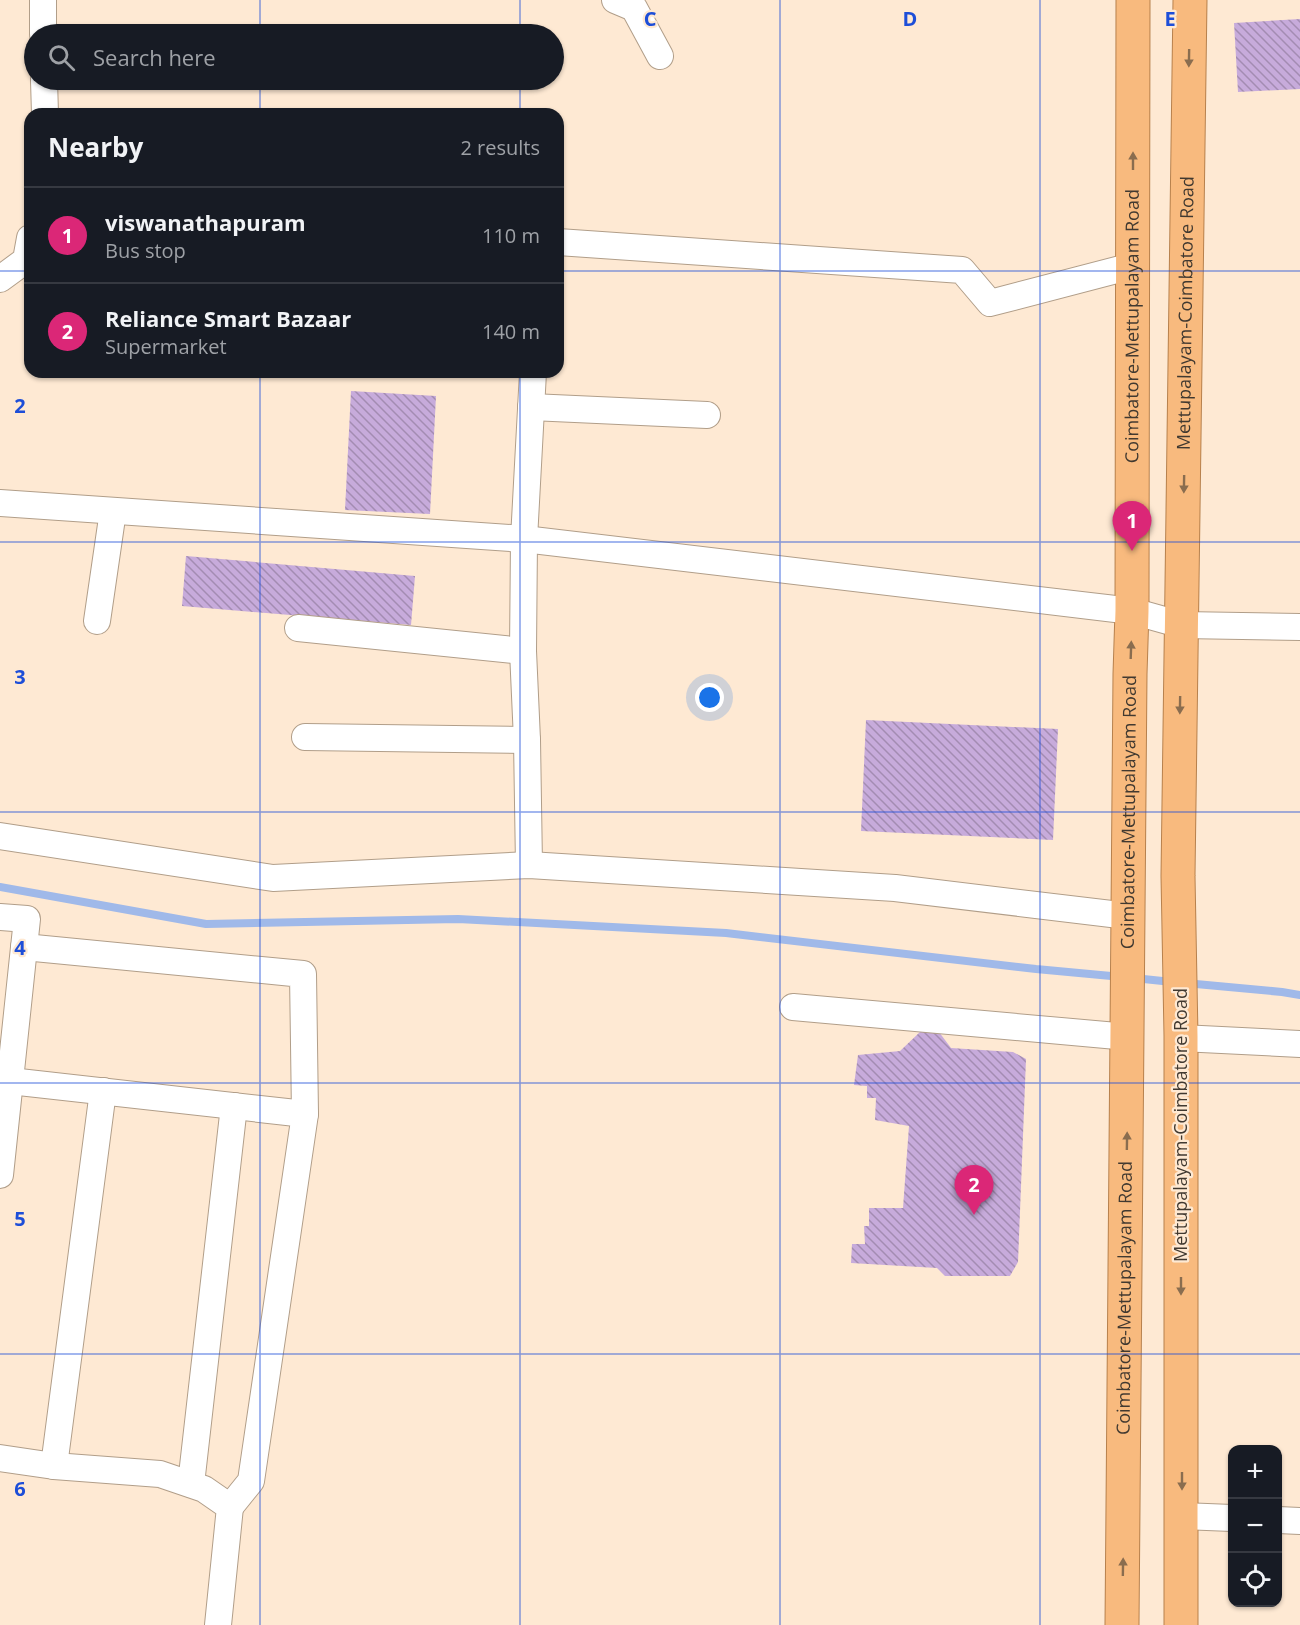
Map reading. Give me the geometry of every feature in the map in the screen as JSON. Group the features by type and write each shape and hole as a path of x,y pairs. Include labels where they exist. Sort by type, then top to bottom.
{"highway":[{"name":"Coimbatore-Mettupalayam Road","path":"1122,1625 1132,611 1133,0"},
{"name":"Mettupalayam-Coimbatore Road","path":"1181,1625 1179,921 1190,0"}],"street":[{"path":"42,0 43,24"},
{"path":"615,0 634,8 660,56"},
{"path":"44,90 45,108"},
{"path":"564,242 962,270 990,303 1132,266"},
{"path":"0,279 24,261"},
{"path":"530,865 523,651 524,539 533,378"},
{"path":"531,406 707,415"},
{"path":"0,503 524,539 1132,611 1182,625 1300,627"},
{"path":"97,621 113,511"},
{"path":"298,628 523,651"},
{"path":"305,738 527,740"},
{"path":"0,836 273,878 530,865 895,888 1128,917"},
{"path":"0,917 27,919 0,1175"},
{"path":"24,947 303,974 305,1114 251,1481 230,1507 218,1625"},
{"path":"793,1007 1128,1026"},
{"path":"1181,1037 1300,1044"},
{"path":"10,1081 305,1114"},
{"path":"54,1466 103,1091"},
{"path":"191,1484 234,1106"},
{"path":"0,1458 54,1466 160,1474 204,1489 230,1507"},
{"path":"1182,1516 1228,1518"},
{"path":"1282,1520 1300,1521"}],"building":[{"path":"1300,19 1300,89 1238,92 1234,23"},
{"path":"351,391 436,396 430,514 345,510"},
{"path":"186,556 415,576 411,625 182,606"},
{"path":"866,720 1058,729 1053,840 861,831"},
{"path":"920,1032 939,1032 951,1048 1013,1052 1026,1059 1018,1262 1010,1276 945,1276 937,1268 851,1263 852,1244 865,1244 864,1226 869,1226 869,1208 903,1208 909,1126 875,1120 876,1098 867,1098 867,1086 854,1085 858,1055 900,1051"}],"waterway":[{"path":"0,887 206,924 458,919 726,933 1122,977"},
{"path":"1134,978 1172,982"},
{"path":"1185,983 1300,995"}],"place":[{"name":"viswanathapuram","path":"1132,551"},
{"name":"Reliance Smart Bazaar","path":"974,1215"}]}
